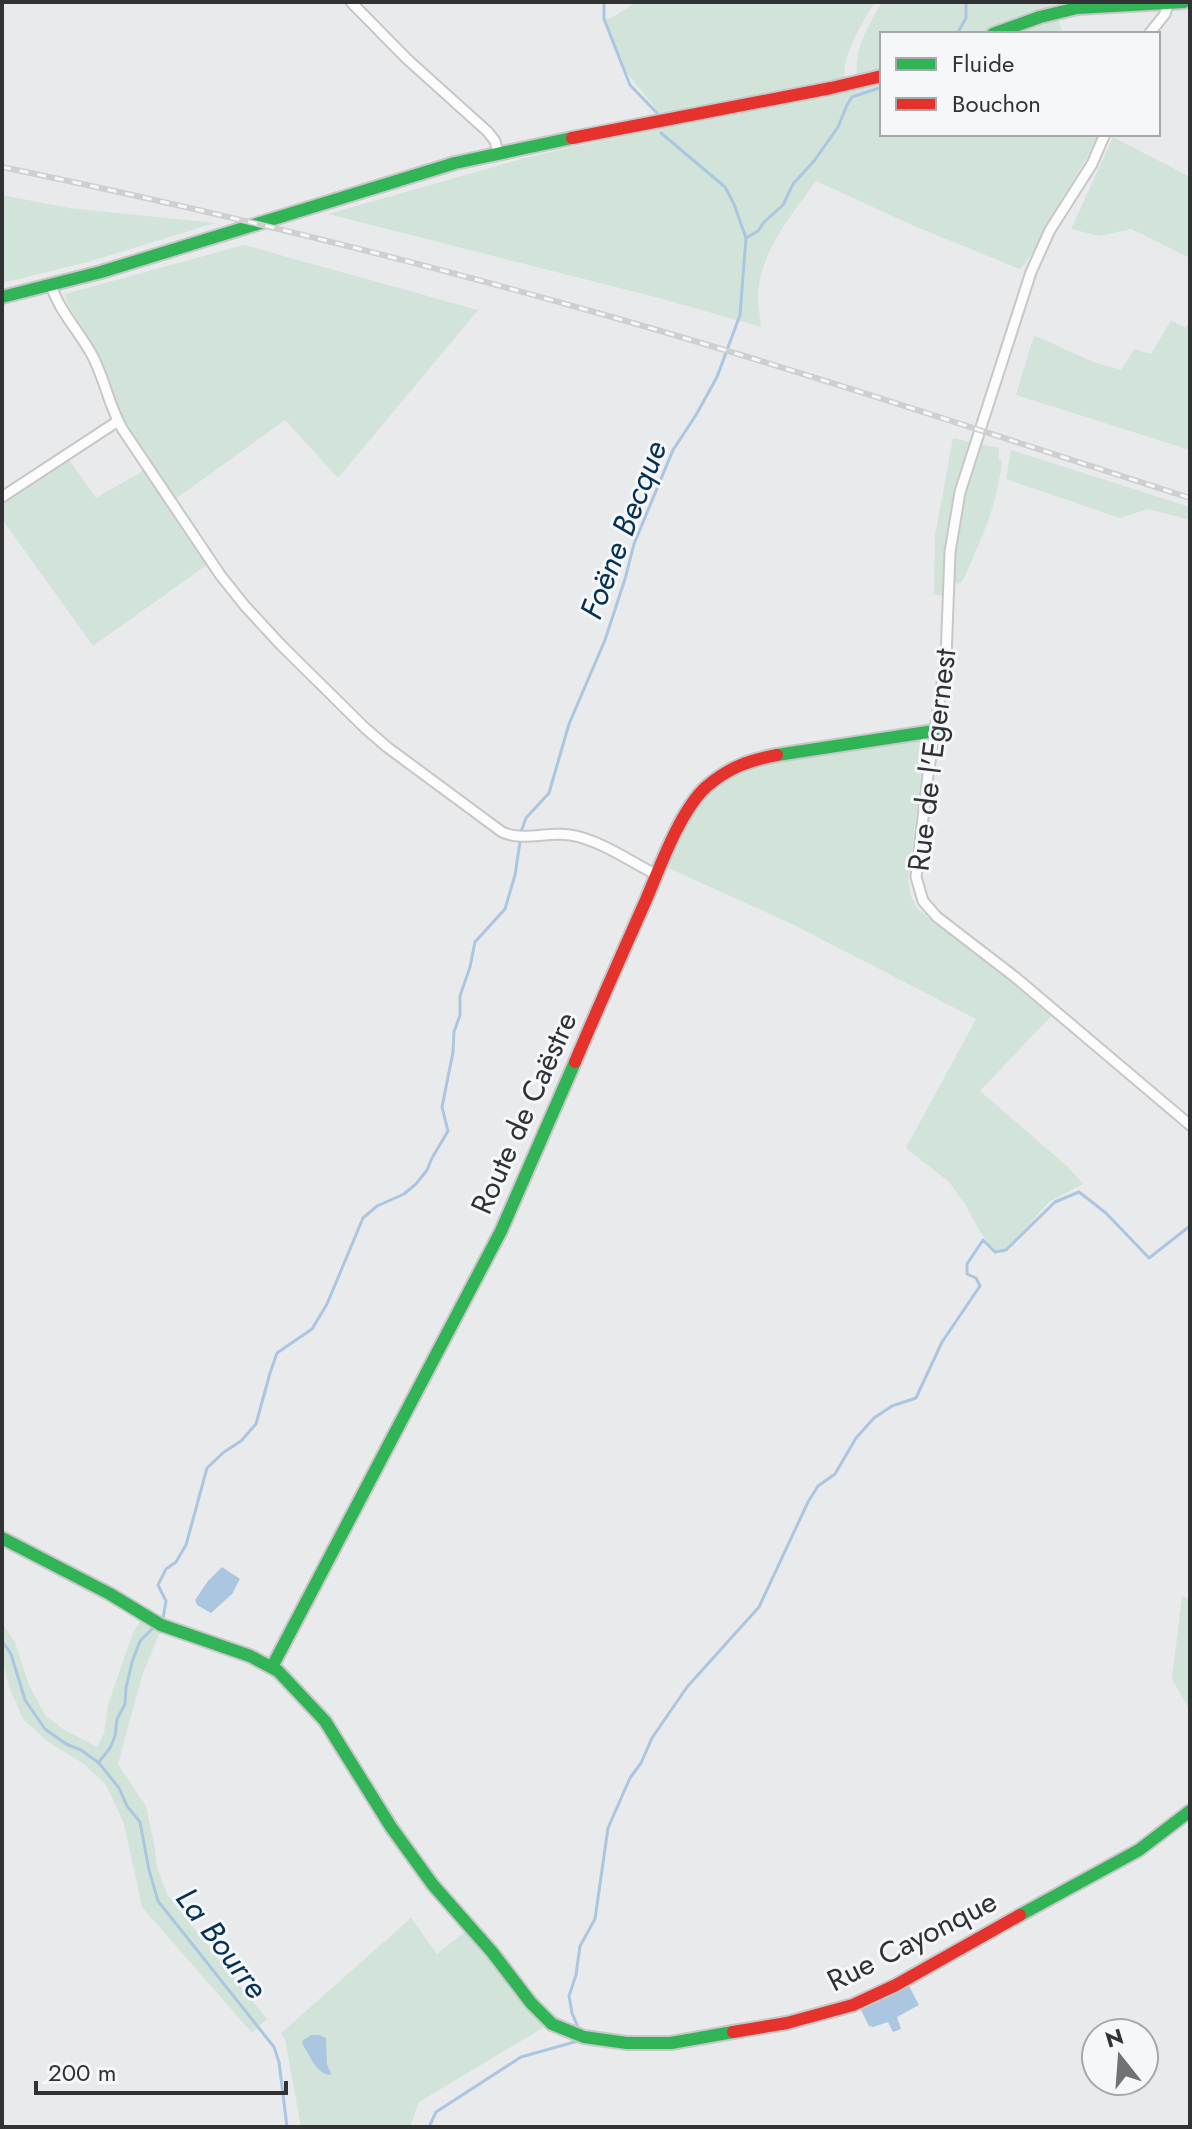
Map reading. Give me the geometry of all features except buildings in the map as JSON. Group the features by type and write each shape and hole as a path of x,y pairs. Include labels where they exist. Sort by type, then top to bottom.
{"street":[{"path":"351,2 407,59 488,132 495,141 498,153"},
{"path":"998,32 1036,18 1080,8 1184,2"},
{"path":"1151,32 1168,5"},
{"path":"2,297 134,262 402,178 498,153 880,76"},
{"name":"Rue de l'Egernest","path":"1104,136 1092,164 1050,230 1028,280 960,492 950,552 946,658 934,731 917,882 923,901 942,922 1025,985 1190,1125"},
{"path":"51,285 94,360 118,421 198,544 245,606 287,652 379,740 502,832 520,837 577,836 655,874"},
{"path":"2,497 118,421"},
{"name":"Route de Caëstre","path":"272,1667 501,1231 655,874 696,799 734,767 768,756 934,731"},
{"name":"Rue Cayonque","path":"2,1538 104,1591 161,1625 250,1656 272,1667 325,1721 391,1827 433,1885 487,1945 531,2003 557,2027 584,2037 627,2043 671,2043 787,2023 853,2005 908,1979 1139,1850 1190,1811"}],"green space":[{"path":"637,2 875,2 853,42 845,73 848,92 880,84 880,136 1098,136 1034,250 1020,269 914,226 816,181 778,235 765,263 758,295 761,327 328,214 525,158 669,125 626,72 604,19"},
{"path":"882,2 1075,2 1054,5 1062,32 880,32 880,71 857,77 860,47"},
{"path":"1113,137 1190,177 1190,258 1131,229 1100,236 1071,229"},
{"path":"2,195 69,208 215,223 88,262 2,283"},
{"path":"244,245 478,310 338,478 285,420 174,500 122,418 103,366 67,303 65,294"},
{"path":"1190,319 1190,450 1016,395 1034,335 1093,362 1121,370 1134,349 1151,354 1171,320 1186,328"},
{"path":"953,438 969,442 951,518 943,595 934,595 935,536"},
{"path":"980,444 999,448 998,459 1002,460 1000,477 982,538 962,582 957,584 952,579 957,527"},
{"path":"1011,450 1190,507 1190,520 1148,509 1120,518 1006,479"},
{"path":"68,458 96,498 146,469 208,564 93,646 2,519 2,502"},
{"path":"920,738 925,746 908,881 911,896 917,908 930,919 1054,1013 980,1091 1067,1166 1083,1184 1049,1202 1006,1250 995,1252 949,1182 906,1148 976,1019 792,924 666,867 703,797 719,782 749,765"},
{"path":"1182,1596 1190,1600 1190,1711 1172,1679"},
{"path":"142,1618 161,1629 142,1676 118,1764 146,1806 157,1868 168,1896 267,2019 252,2033 142,1907 124,1824 106,1785 84,1764 47,1741 23,1719 2,1661 2,1623 15,1642 29,1685 45,1715 63,1729 97,1747 104,1733 108,1705 124,1658"},
{"path":"411,1918 437,1954 468,1929 546,2026 419,2102 410,2127 301,2127 285,2039 281,2033"}],"water":[{"path":"222,1567 240,1579 232,1594 211,1613 197,1605 195,1600"},
{"path":"909,1986 919,2005 897,2017 901,2029 893,2032 888,2022 869,2026 861,2010"},
{"path":"311,2035 326,2038 330,2075 317,2068 303,2045 302,2041"}],"waterway":[{"path":"604,2 604,19 630,85 657,113"},
{"path":"958,32 966,18 966,2"},
{"path":"746,238 758,231 783,205 793,184 838,127 852,97 880,88"},
{"name":"Foëne Becque","path":"521,832 526,818 549,793 569,724 605,640 634,544 673,450 717,377 740,315 746,238 734,204 725,187 661,133"},
{"name":"Foëne Becque","path":"163,1618 166,1601 158,1585 166,1569 176,1562 186,1545 207,1468 241,1441 256,1424 277,1353 312,1329 327,1304 363,1218 377,1206 404,1194 416,1184 448,1131 442,1107 454,1032 460,1015 460,996 475,942 505,909 520,842"},
{"path":"580,2032 569,1996 580,1946 595,1919 608,1828 630,1778 641,1763 652,1738 687,1687 759,1607 818,1486 835,1474 856,1438 874,1418 892,1406 916,1398 942,1342 980,1286 976,1278 967,1274 967,1264 983,1240 995,1252 1006,1250 1055,1202 1079,1192 1106,1213 1149,1258 1190,1226"},
{"name":"Foëne Becque","path":"99,1762 115,1736 140,1641 156,1625"},
{"name":"La Bourre","path":"2,1641 11,1654 25,1700 45,1729 99,1763 119,1788 127,1806 140,1822 158,1901 274,2047 279,2062 287,2127"},
{"path":"429,2127 436,2112 521,2057 578,2041"}],"railway":[{"path":"2,167 292,232 580,308 810,376 1190,498"}],"traffic: fast":[{"path":"999,32 1077,8 1184,2"},
{"path":"2,297 101,272 455,163 572,138"},
{"path":"777,755 934,731"},
{"path":"272,1667 501,1231 575,1062"},
{"path":"2,1538 110,1594 161,1625 250,1656 278,1671 325,1721 391,1827 433,1885 552,2024 584,2037 627,2043 671,2043 733,2032"},
{"path":"1020,1915 1139,1850 1190,1811"}],"traffic: jam":[{"path":"572,138 880,76"},
{"path":"575,1062 664,856 688,810 706,787 722,775 748,762 777,755"},
{"path":"733,2032 787,2023 853,2005 896,1985 1020,1915"}]}
